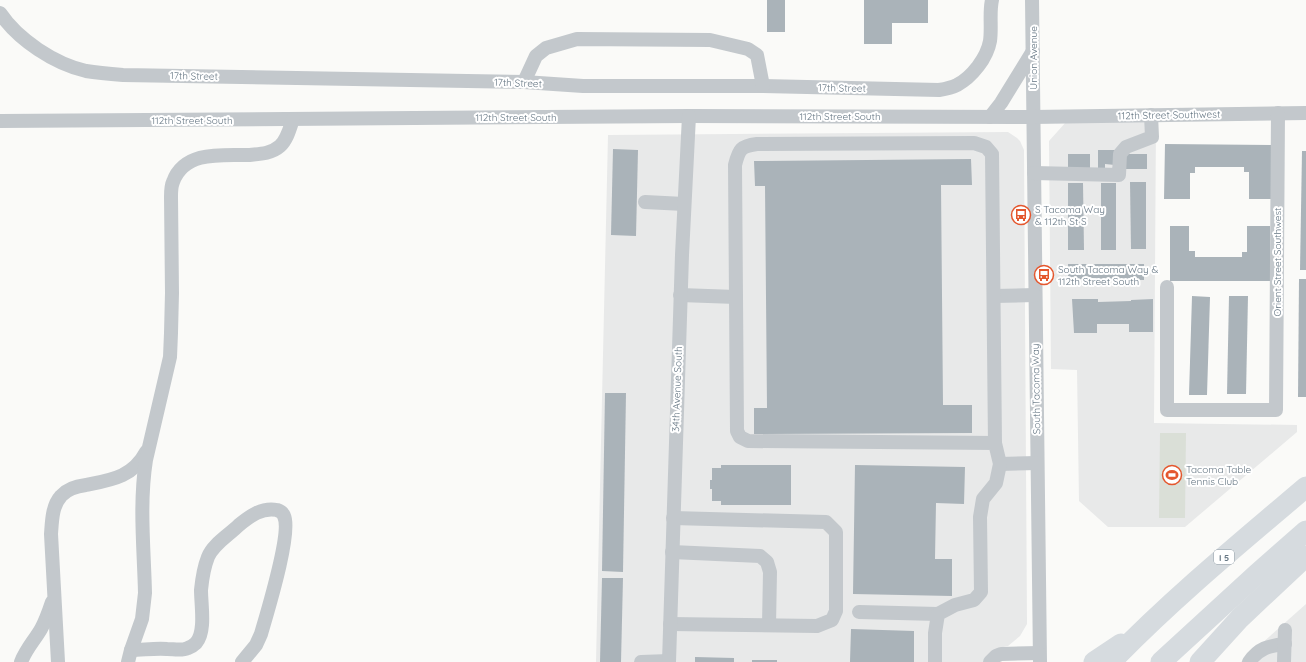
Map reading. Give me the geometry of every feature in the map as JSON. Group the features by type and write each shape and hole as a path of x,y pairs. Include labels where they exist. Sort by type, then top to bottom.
{"highway":[{"name":"I 5","path":"1112,662 1143,630 1214,566 1306,487"},
{"path":"1161,662 1306,531"},
{"path":"1200,662 1246,612 1306,556"},
{"path":"1094,662 1143,630"}],"street":[{"name":"17th Street","path":"0,13 28,43 52,57 71,66 85,70 123,75 524,82 583,86 763,86 939,90 957,85 977,67 987,52 990,41 990,11 992,0"},
{"name":"Union Avenue","path":"1032,0 1034,51 1033,117"},
{"path":"524,82 536,56 546,48 577,39 710,40 748,49 757,55 763,86"},
{"path":"990,117 1001,103 1034,51"},
{"name":"Orient Street Southwest","path":"1167,288 1167,410 1276,410 1278,113"},
{"name":"112th Street Southwest","path":"1033,117 1306,113"},
{"path":"1034,173 1120,175 1120,154 1126,147 1152,137 1151,115"},
{"name":"112th Street South","path":"0,121 689,116 1033,117"},
{"name":"34th Avenue South","path":"669,662 680,295 689,116"},
{"name":"South Tacoma Way","path":"1033,117 1039,657"},
{"path":"242,662 256,645 261,634 285,534 284,514 271,509 254,514 214,547 208,556 201,589 202,628 200,637 195,644 180,650 166,649 130,656 142,619 144,607 143,495 145,466 164,384 170,349 172,293 170,197 172,182 186,162 199,157 260,154 272,151 280,146 293,119"},
{"path":"859,612 938,614 955,605 974,600 981,592 980,517 984,499 996,483 1000,464 995,444 992,154 986,147 974,143 746,145 739,152 735,165 736,431 740,437 748,441 995,444"},
{"path":"645,202 684,204"},
{"path":"994,296 1036,294"},
{"path":"680,295 736,297"},
{"path":"58,662 51,534 52,518 55,506 61,496 69,489 110,480 123,475 134,468 142,460 153,430"},
{"path":"1000,464 1037,463"},
{"path":"670,624 817,626 832,620 836,611 836,532 826,522 673,518"},
{"path":"672,552 760,556 767,562 770,572 769,625"},
{"path":"20,662 24,651 40,630 49,612 54,594"},
{"path":"935,662 935,633 938,614"},
{"path":"1284,662 1285,630"},
{"path":"1249,662 1258,652 1267,646 1285,644"},
{"path":"990,662 993,658 1001,654 1039,657"},
{"path":"641,662 669,662"}],"shaded area":[{"path":"1156,121 1154,423 1297,425 1297,432 1185,527 1108,527 1079,501 1077,370 1051,369 1049,141 1066,122"},
{"path":"1008,132 1020,141 1024,150 1027,624 1020,636 1008,646 998,648 985,662 596,662 608,135"},
{"name":"Tacoma Table Tennis Club","path":"1160,433 1186,433 1185,518 1159,518"},
{"path":"1306,604 1306,662 1241,662"}],"building":[{"path":"767,0 785,0 785,32 767,32"},
{"path":"864,0 928,0 928,23 892,23 892,44 864,44"},
{"path":"1165,144 1271,145 1271,199 1249,199 1249,172 1244,172 1244,167 1195,167 1195,173 1190,173 1190,199 1164,199"},
{"path":"613,149 638,150 636,236 611,235"},
{"path":"1098,150 1115,150 1115,165 1105,164 1105,168 1098,168"},
{"path":"1302,151 1306,151 1306,270 1300,270"},
{"path":"1068,154 1090,154 1090,169 1068,169"},
{"path":"1125,154 1147,154 1147,169 1125,169"},
{"path":"971,159 972,185 941,185 943,405 972,405 972,433 754,434 754,408 767,408 765,186 755,186 754,161"},
{"path":"1130,182 1146,182 1146,249 1131,249"},
{"path":"1068,183 1083,183 1084,250 1068,250"},
{"path":"1101,183 1116,183 1116,250 1101,250"},
{"path":"1170,226 1189,226 1189,251 1195,251 1195,257 1242,257 1242,252 1247,252 1247,226 1270,226 1270,281 1170,281"},
{"path":"1068,264 1144,264 1144,280 1068,279"},
{"path":"1299,279 1306,279 1306,397 1298,397"},
{"path":"1192,296 1210,297 1207,395 1189,395"},
{"path":"1229,296 1248,296 1246,394 1227,394"},
{"path":"1072,299 1098,299 1098,302 1153,299 1153,332 1129,332 1129,324 1097,324 1097,333 1074,333"},
{"path":"605,393 626,393 623,572 602,571"},
{"path":"721,465 791,465 791,505 721,505 721,501 712,501 710,480 712,480 712,468 721,468"},
{"path":"855,465 965,467 964,504 936,503 935,559 952,559 952,596 853,594"},
{"path":"602,578 623,578 621,662 600,662"},
{"path":"851,629 914,631 914,662 850,662"},
{"path":"695,657 734,658 734,662 695,662"},
{"path":"752,660 777,660 777,662 752,662"}],"place":[{"name":"S Tacoma Way & 112th St S","path":"1021,215"},
{"name":"South Tacoma Way & 112th Street South","path":"1044,275"},
{"name":"Tacoma Table Tennis Club","path":"1172,475"}]}
